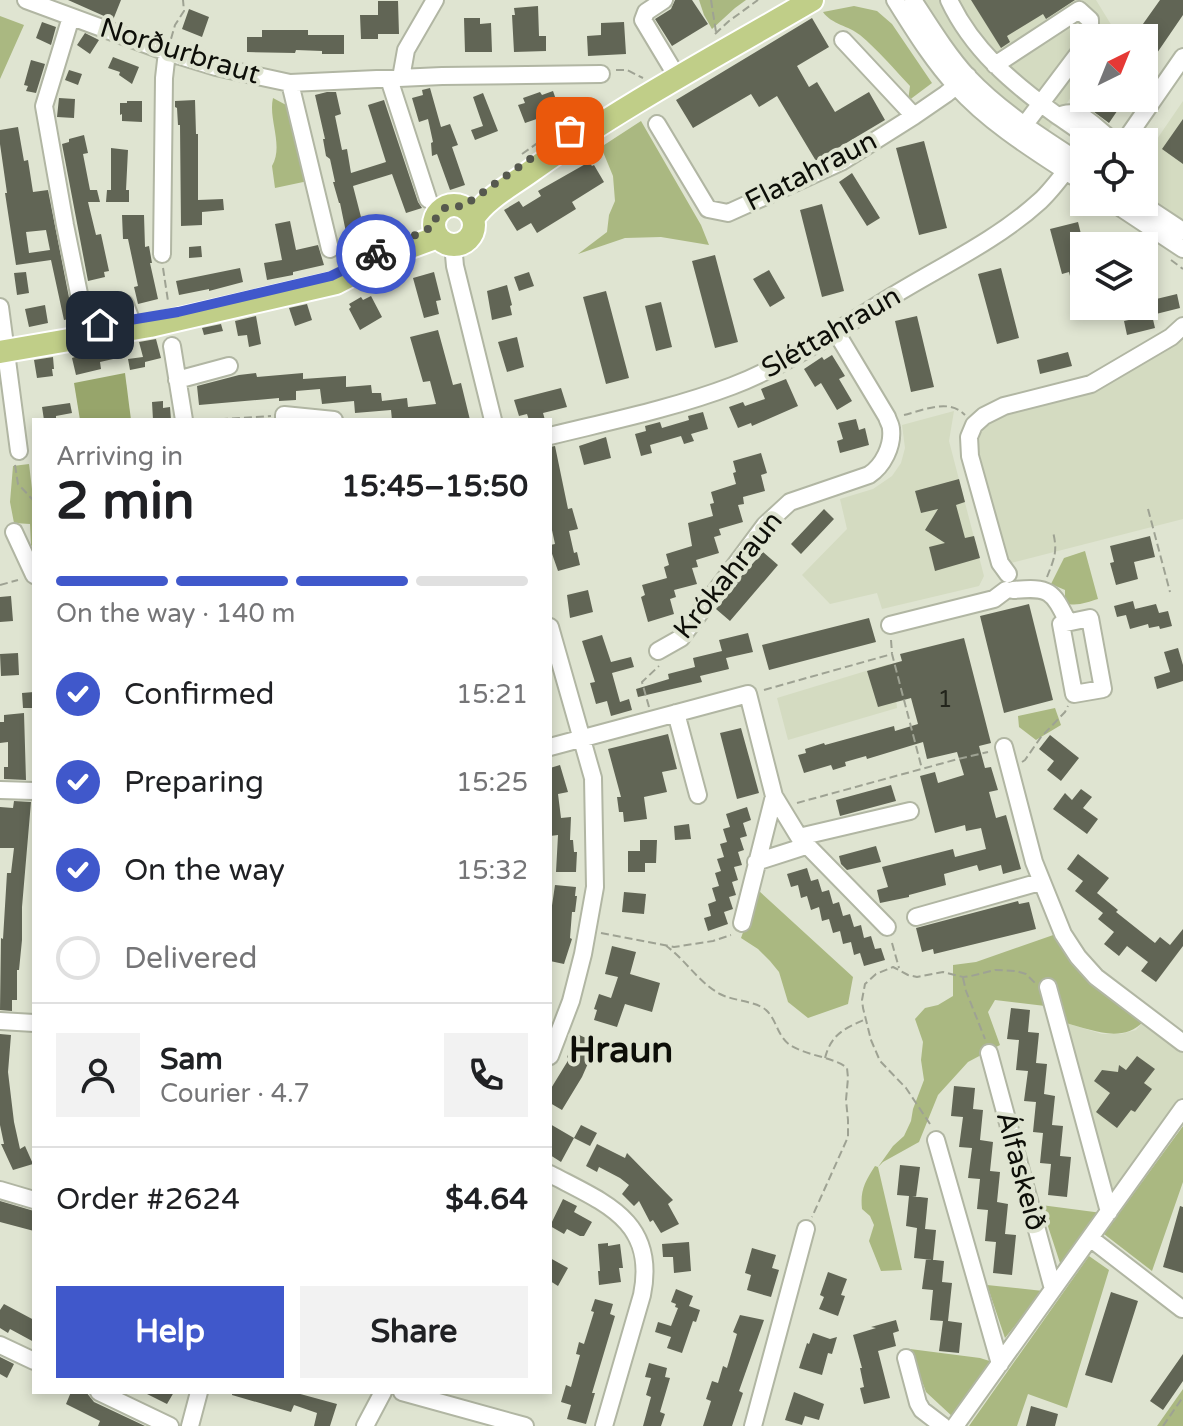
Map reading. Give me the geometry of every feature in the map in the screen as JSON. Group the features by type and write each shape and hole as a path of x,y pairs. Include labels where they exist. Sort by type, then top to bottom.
{"main road":[{"path":"468,213 570,131 786,0"},
{"path":"468,213 580,136 812,0"},
{"path":"85,326 150,326 336,283 394,253 442,236 461,243 470,236 473,227 468,213 455,205 443,208 435,217 442,236"},
{"path":"3,346 85,326 178,312 331,276 442,236"}],"street":[{"name":"Norðurbraut","path":"26,0 62,10 167,52 231,71 290,83 601,74"},
{"path":"428,199 395,78 406,50 435,0"},
{"path":"664,0 646,12 643,20 673,70"},
{"path":"895,0 923,44 962,81 993,100 1020,131 1070,162"},
{"path":"913,0 962,81"},
{"path":"949,0 980,50 1040,103 1075,128"},
{"path":"62,10 44,106 85,326"},
{"path":"995,65 1079,10 1090,20 1090,24"},
{"name":"Flatahraun","path":"843,40 914,116"},
{"path":"162,254 167,52"},
{"path":"1134,128 1183,57"},
{"path":"1020,131 1070,64"},
{"name":"Flatahraun","path":"657,124 708,209 728,213 841,162 962,81"},
{"path":"290,83 330,249"},
{"name":"Sléttahraun","path":"552,435 661,408 731,387 763,373 1001,231 1041,200 1070,170"},
{"path":"1158,215 1183,231"},
{"path":"1133,216 1183,249"},
{"path":"442,236 455,266 493,418"},
{"path":"0,307 19,451"},
{"path":"1009,585 970,456 969,437 974,425 1004,406 1091,384 1171,337 1183,326"},
{"path":"836,332 887,417"},
{"path":"172,346 184,418"},
{"path":"177,380 229,366"},
{"name":"Krókahraun","path":"663,649 681,638 776,513 790,502 869,475 878,469 887,455 891,430 887,417"},
{"path":"14,532 28,577"},
{"path":"1009,585 1050,593 1068,622"},
{"path":"890,625 994,599 1009,585"},
{"path":"1090,618 1103,689 1074,694 1061,624 1068,622 1090,618"},
{"path":"552,634 593,778 595,887 571,1001 552,1051"},
{"path":"552,746 748,694 778,801 803,842 887,927"},
{"path":"676,713 698,795"},
{"path":"1004,747 1040,882 1063,934 1096,977 1183,1043"},
{"path":"0,790 32,791"},
{"path":"742,923 756,862 778,801"},
{"path":"756,862 803,842 910,811"},
{"path":"916,917 1040,882"},
{"path":"1048,987 1109,1212"},
{"path":"0,1021 32,1023"},
{"name":"Álfaskeið","path":"989,1053 1053,1289"},
{"name":"Álfaskeið","path":"955,1426 1183,1108"},
{"path":"936,1140 1000,1364"},
{"path":"552,1175 614,1210 636,1234 642,1249 645,1277 642,1295 604,1426"},
{"path":"0,1190 32,1199"},
{"path":"753,1426 806,1229"},
{"name":"Álfaskeið","path":"1090,1238 1182,1309"},
{"path":"0,1345 32,1360"},
{"path":"906,1358 918,1403 922,1410 943,1426"},
{"path":"103,1394 170,1426"},
{"path":"190,1426 198,1394"},
{"path":"365,1426 382,1394"},
{"path":"409,1394 525,1426"}],"path":[{"path":"167,52 175,25 184,11 183,0"},
{"path":"711,0 716,34"},
{"path":"601,74 621,69 644,79"},
{"path":"162,254 168,303"},
{"path":"887,417 948,405 960,410 974,425"},
{"path":"19,451 15,453 15,475 18,484 32,499"},
{"path":"1148,509 1170,592"},
{"path":"1041,589 1057,546 1053,532"},
{"path":"0,585 28,577"},
{"path":"653,719 642,682 660,666 663,649"},
{"path":"748,694 892,654 922,769"},
{"path":"1011,769 1025,760 1041,737 1065,712 1074,694"},
{"path":"778,801 1004,747"},
{"path":"588,930 674,947 713,941 737,932 742,923"},
{"path":"887,927 899,969"},
{"path":"665,945 708,987 732,1000 759,1006 768,1012 784,1041 794,1048 842,1063 847,1068 849,1128 846,1142 806,1229"},
{"path":"936,1140 928,1120 906,1088 880,1061 871,1040 862,1000 865,984 893,967 917,977 943,972 963,977 995,970 1016,971 1026,974 1040,989 1048,987"},
{"path":"963,977 989,1053"},
{"path":"825,1059 830,1044 842,1031 866,1019"},
{"path":"1163,1426 1183,1397"}],"shaded area":[{"path":"904,0 1096,0 1111,24 1070,24 1070,99 1039,144"},
{"path":"1183,101 1183,241 1146,216 1158,216 1158,138"},
{"path":"1183,335 1183,519 1007,564 977,443 984,423 1054,403 1108,381"},
{"path":"954,411 949,441 984,576 979,586 882,609 877,593 830,604 802,575 847,529 840,499 873,489 892,476 901,463 905,448 902,425"},
{"path":"889,664 897,708 788,740 777,698"},
{"path":"1144,1021 1183,1048 1183,1098 1113,1196 1066,1023 1102,1034 1121,1034 1136,1030"}],"green space":[{"path":"699,0 746,0 712,29"},
{"path":"854,6 877,11 892,24 932,83 908,101 910,86 886,60 860,35 823,12"},
{"path":"0,16 24,25 0,79"},
{"path":"273,98 288,106 308,181 275,188 272,166 277,150"},
{"path":"641,121 701,225 709,245 661,237 625,238 578,254 607,232 615,201 613,176 601,147"},
{"path":"125,373 131,418 80,418 74,383"},
{"path":"29,464 32,547 30,524 14,523 10,502 13,466"},
{"path":"1085,551 1098,599 1078,604 1065,603 1065,590 1051,584 1064,558"},
{"path":"1055,708 1061,725 1036,740 1019,727 1018,716"},
{"path":"758,890 853,977 848,1004 808,1018 788,1002 779,972 758,949 741,938"},
{"path":"1059,933 1144,1021 1126,1032 1097,1032 1066,1023 1062,1008 995,1000 988,1012 1000,1045 968,1062 938,1095 919,1142 878,1167 904,1136 924,1080 921,1060 923,1042 915,1019 925,1008 953,996 953,965 976,962"},
{"path":"1183,1126 1183,1182 1152,1271 1104,1234"},
{"path":"875,1166 878,1167 902,1270 881,1271 869,1241 874,1225 862,1209 862,1197 868,1177"},
{"path":"1041,1205 1102,1213 1061,1266"},
{"path":"1089,1256 1109,1270 1067,1408 1028,1394 1017,1426 969,1426"},
{"path":"987,1285 1043,1291 1005,1338"},
{"path":"910,1349 996,1363 954,1418 926,1392"},
{"path":"1183,1389 1183,1426 1157,1426"}],"building":[{"path":"68,0 121,0 113,20"},
{"path":"675,0 692,0 708,24 672,46 655,19 671,9"},
{"path":"971,0 1075,0 1046,19 1043,14 1007,36 1010,42 1001,48"},
{"path":"1160,0 1183,0 1183,15 1158,52 1158,24 1143,24"},
{"path":"378,1 398,1 399,34 378,34 378,39 361,39 360,15 378,15"},
{"path":"538,6 539,36 546,36 546,51 514,52 514,8"},
{"path":"189,9 209,17 202,37 182,29"},
{"path":"464,18 480,18 480,24 491,23 492,52 465,52"},
{"path":"812,18 829,47 797,66 809,87 817,82 835,112 869,92 885,120 816,161 777,96 759,107 751,94 693,128 676,100"},
{"path":"42,22 56,27 51,45 36,38"},
{"path":"624,22 626,54 588,56 587,36 601,35 601,23"},
{"path":"262,30 308,30 308,35 344,35 344,54 296,50 295,53 247,52 247,37 262,37"},
{"path":"85,33 99,40 90,54 77,45"},
{"path":"113,57 139,67 132,84 119,75 120,72 108,68"},
{"path":"31,60 45,64 36,93 26,91 28,86 24,85"},
{"path":"69,70 82,74 78,85 65,80"},
{"path":"430,88 441,127 450,124 458,145 452,147 465,185 450,190 437,154 432,156 433,142 428,119 419,122 412,98 423,95 422,90"},
{"path":"553,91 560,111 525,123 518,105 525,103 523,98"},
{"path":"336,92 341,114 335,116 342,150 347,149 351,173 386,162 368,105 384,100 422,208 406,213 392,174 353,186 371,241 349,247 330,159 326,156 315,95"},
{"path":"483,93 498,131 475,140 471,130 483,126 473,97"},
{"path":"59,98 75,99 74,118 57,117"},
{"path":"195,100 198,200 223,199 224,210 202,212 202,225 181,226 180,125 175,101"},
{"path":"142,101 142,122 122,121 120,103"},
{"path":"1094,112 1116,112 1109,123"},
{"path":"1183,119 1183,164 1162,149"},
{"path":"18,127 33,192 48,190 73,318 64,320 51,260 16,265 5,193 0,130","holes":["46,230 50,250 29,253 26,232"]},
{"path":"84,135 88,153 83,154 90,190 97,190 100,202 88,202 96,235 101,234 109,271 104,272 105,277 88,281 62,144"},
{"path":"924,141 947,228 919,235 896,148"},
{"path":"111,148 128,150 126,190 129,190 129,202 106,202 107,190 111,190"},
{"path":"589,162 604,182 572,202 576,209 537,233 531,223 517,231 504,210 519,201 523,207 541,196 538,191"},
{"path":"852,173 880,218 867,226 839,182"},
{"path":"822,204 844,291 822,297 800,210"},
{"path":"122,215 144,215 145,247 149,246 158,299 138,304 134,287 138,286 128,239 123,239"},
{"path":"290,221 296,250 318,245 324,265 267,280 264,263 282,260 275,224"},
{"path":"1078,222 1080,232 1070,232 1070,276 1069,272 1062,274 1050,229"},
{"path":"201,246 202,257 189,258 189,247"},
{"path":"715,255 738,342 715,348 692,261"},
{"path":"240,268 243,282 179,295 176,281"},
{"path":"1001,268 1019,338 997,344 978,274"},
{"path":"769,270 785,298 770,307 753,279"},
{"path":"26,272 29,293 17,295 14,273"},
{"path":"434,272 441,300 436,301 439,314 424,318 413,278"},
{"path":"529,272 534,286 519,291 514,277"},
{"path":"507,285 512,315 492,320 487,291"},
{"path":"606,291 629,378 606,384 583,297"},
{"path":"1177,294 1180,308 1158,314 1158,299"},
{"path":"371,296 382,317 360,330 349,304 361,297 363,300"},
{"path":"661,302 672,347 656,351 645,306"},
{"path":"307,304 312,320 295,326 289,308"},
{"path":"45,305 48,323 29,327 25,309"},
{"path":"256,316 261,344 249,347 247,335 238,336 235,321"},
{"path":"917,316 934,387 911,392 895,321"},
{"path":"1153,320 1155,328 1127,335 1124,321"},
{"path":"221,324 223,331 204,335 202,328"},
{"path":"438,330 453,385 461,383 470,418 392,418 391,410 355,413 354,401 322,404 320,389 296,391 296,400 279,401 279,398 199,405 197,386 256,373 257,377 303,373 303,379 346,376 346,387 371,385 372,393 381,393 382,401 407,398 408,407 436,404 430,381 423,382 410,337"},
{"path":"517,337 524,367 507,372 498,342"},
{"path":"156,339 161,358 145,362 145,367 130,370 128,359 143,357 139,342"},
{"path":"119,346 122,357 100,362 101,369 76,375 72,358 75,357 74,353"},
{"path":"1068,352 1072,366 1040,374 1037,360"},
{"path":"832,355 845,376 839,379 852,401 837,410 821,383 815,387 804,369 822,357 824,360"},
{"path":"53,357 53,376 37,378 34,360"},
{"path":"786,379 798,406 752,426 751,423 738,428 729,407 743,402 745,406 765,399 761,389"},
{"path":"561,388 567,407 543,413 544,418 528,418 527,414 519,416 514,400"},
{"path":"163,401 163,408 170,407 171,418 153,418 152,402"},
{"path":"70,403 72,413 44,418 42,407"},
{"path":"703,412 708,429 691,434 694,441 684,444 681,436 650,445 652,453 641,456 635,434 646,431 645,426 660,422 662,428"},
{"path":"856,419 859,430 865,428 869,445 840,453 837,441 843,439 838,423"},
{"path":"606,437 611,458 584,465 579,446"},
{"path":"555,446 568,509 572,508 578,529 569,531 580,565 558,571 552,554 552,545 555,544 552,530 552,447"},
{"path":"761,453 767,473 761,475 765,491 743,497 744,504 738,505 743,522 719,529 721,535 714,537 719,553 696,560 698,567 692,568 697,584 674,590 676,597 670,599 674,614 648,622 641,597 645,595 642,585 667,578 664,567 669,565 666,554 692,546 688,523 713,516 711,492 736,484 733,461"},
{"path":"959,479 965,502 956,505 965,538 974,536 980,558 935,571 929,547 945,543 925,530 938,509 921,513 915,491"},
{"path":"824,509 834,519 801,554 791,544"},
{"path":"1150,536 1155,557 1134,562 1138,579 1116,585 1110,563 1114,562 1110,546"},
{"path":"763,552 778,565 730,621 716,609"},
{"path":"588,590 593,612 570,618 567,595"},
{"path":"11,596 13,621 0,622 0,597"},
{"path":"1133,601 1135,609 1156,604 1159,613 1168,611 1172,626 1160,629 1159,626 1149,628 1148,624 1130,629 1126,615 1117,617 1114,606"},
{"path":"1029,604 1053,700 1004,713 980,616"},
{"path":"869,618 876,642 769,670 762,645"},
{"path":"748,633 753,652 726,658 729,669 700,676 702,682 638,697 636,689 669,679 668,674 695,667 693,658 722,651 719,640"},
{"path":"602,635 611,662 631,657 634,667 612,673 620,702 629,699 632,710 611,716 607,701 596,704 590,683 595,682 582,641"},
{"path":"964,638 991,743 979,746 985,768 991,767 998,790 989,792 996,818 1006,815 1021,869 1003,874 1001,865 979,871 977,865 944,874 946,885 880,903 877,890 888,887 882,867 953,849 955,857 986,849 981,828 966,831 965,825 935,833 920,776 935,772 938,783 964,775 957,752 927,759 923,742 867,759 866,756 845,762 846,766 833,770 831,765 804,773 798,755 806,753 805,749 824,743 894,726 895,731 918,724 911,698 878,707 867,671 902,661 900,654"},
{"path":"1178,648 1183,681 1157,689 1154,677 1170,672 1164,652"},
{"path":"18,653 19,675 1,676 0,654"},
{"path":"32,692 32,708 23,708 22,693"},
{"path":"24,713 26,780 4,779 4,767 8,767 8,742 0,743 0,722 4,722 4,715"},
{"path":"741,728 759,793 737,799 720,733"},
{"path":"668,734 677,769 662,772 667,792 644,797 647,819 624,822 623,812 619,812 617,797 621,797 608,749"},
{"path":"1050,735 1079,758 1061,781 1047,770 1054,761 1039,749"},
{"path":"560,765 568,792 558,794 561,818 571,817 570,840 573,840 574,852 577,852 576,872 556,872 558,835 552,836 552,767"},
{"path":"891,785 896,801 840,816 836,800"},
{"path":"1081,789 1092,797 1083,808 1098,819 1087,834 1053,809 1065,793 1072,800"},
{"path":"14,801 31,802 17,1000 12,1000 12,1011 0,1010 1,938 7,873 11,873 14,848 0,848 0,807 13,808"},
{"path":"747,807 751,820 743,823 747,836 740,838 744,850 738,852 742,865 734,867 738,880 732,882 736,895 729,897 733,909 724,912 728,924 708,931 704,918 711,916 708,904 716,901 712,888 719,886 715,873 721,871 717,859 724,857 720,844 727,842 723,829 730,827 726,814"},
{"path":"689,824 691,839 675,840 674,826"},
{"path":"640,840 657,840 656,863 645,863 645,872 628,872 628,851 640,851"},
{"path":"876,846 881,862 847,870 841,864 839,856"},
{"path":"1078,854 1109,878 1097,893 1155,943 1160,937 1170,945 1183,929 1183,946 1156,982 1141,971 1148,962 1127,946 1119,956 1104,944 1114,932 1098,919 1103,913 1075,891 1083,881 1067,869"},
{"path":"807,868 811,881 818,879 822,892 829,890 833,904 839,902 843,916 850,914 854,927 861,925 864,938 871,936 875,949 881,948 885,960 864,966 860,953 854,955 851,942 843,944 840,931 833,933 829,919 822,921 819,907 811,910 807,896 801,898 798,885 791,887 787,874"},
{"path":"555,885 576,887 572,939 564,964 552,961"},
{"path":"624,892 646,894 644,914 622,912"},
{"path":"1018,901 1019,904 1029,902 1036,929 934,954 933,949 922,952 916,928"},
{"path":"612,946 636,952 630,974 660,983 652,1012 625,1004 617,1027 594,1020 599,994 611,998 618,977 605,974"},
{"path":"1011,1008 1030,1010 1028,1032 1039,1033 1036,1063 1047,1064 1044,1094 1055,1096 1052,1125 1063,1126 1060,1156 1071,1157 1067,1197 1048,1195 1051,1164 1040,1163 1043,1133 1033,1132 1036,1102 1024,1101 1028,1071 1016,1070 1019,1040 1007,1039"},
{"path":"0,1034 11,1035 8,1072 14,1122 20,1149 25,1146 32,1164 13,1170 1,1144 4,1144 0,1125"},
{"path":"577,1034 597,1043 582,1077 562,1110 552,1104 552,1087 569,1059 567,1057"},
{"path":"1137,1056 1155,1069 1144,1083 1152,1089 1135,1112 1131,1110 1117,1128 1096,1112 1110,1093 1094,1081 1102,1070 1118,1072 1119,1065 1126,1070"},
{"path":"954,1086 975,1088 973,1109 983,1110 980,1140 993,1142 990,1171 1000,1172 997,1202 1008,1204 1005,1234 1016,1235 1012,1275 993,1273 996,1242 985,1241 988,1210 977,1209 980,1179 968,1178 972,1148 959,1147 963,1117 951,1116"},
{"path":"552,1125 574,1138 561,1162 552,1156"},
{"path":"581,1125 597,1133 590,1146 574,1138"},
{"path":"597,1144 625,1158 627,1153 673,1200 668,1204 679,1224 661,1233 653,1220 650,1222 639,1201 634,1206 622,1194 629,1185 599,1167 597,1172 586,1166"},
{"path":"900,1165 920,1167 916,1197 928,1198 925,1229 936,1230 933,1260 914,1258 917,1228 906,1226 909,1196 897,1195"},
{"path":"563,1199 577,1206 574,1212 592,1222 584,1236 580,1236 567,1229 564,1234 552,1227"},
{"path":"0,1201 32,1210 32,1230 0,1222"},
{"path":"1180,1206 1183,1207 1183,1273 1163,1267"},
{"path":"689,1242 691,1271 674,1273 673,1257 663,1257 662,1244"},
{"path":"608,1243 608,1246 620,1244 621,1282 599,1285 598,1244"},
{"path":"752,1248 776,1255 772,1268 779,1270 771,1297 747,1290 751,1275 745,1273"},
{"path":"552,1259 568,1268 558,1286 552,1282"},
{"path":"926,1259 944,1261 942,1282 952,1283 948,1321 962,1323 959,1353 939,1351 943,1321 930,1320 933,1290 922,1289"},
{"path":"828,1272 847,1279 838,1316 819,1309"},
{"path":"676,1289 693,1296 689,1306 700,1310 682,1353 667,1348 671,1337 655,1332 658,1322 671,1326 678,1308 671,1302"},
{"path":"1111,1292 1138,1301 1112,1383 1085,1375"},
{"path":"595,1299 613,1304 610,1314 615,1316 586,1424 567,1419 571,1405 561,1402 566,1385 571,1387 580,1355 576,1354 579,1342 584,1344"},
{"path":"4,1304 32,1319 32,1341 10,1329 8,1333 0,1328 0,1310"},
{"path":"740,1315 764,1320 739,1391 743,1393 732,1426 703,1426 711,1401 706,1399 712,1381 718,1383 723,1366 727,1368 737,1334 733,1332"},
{"path":"896,1320 899,1331 893,1333 896,1346 878,1351 890,1398 864,1404 860,1388 864,1387 862,1368 853,1335"},
{"path":"813,1333 830,1339 837,1337 832,1354 828,1353 822,1375 799,1368"},
{"path":"1183,1354 1183,1381 1163,1410 1150,1401"},
{"path":"0,1357 14,1364 7,1378 0,1374"},
{"path":"649,1363 667,1368 665,1377 670,1378 660,1412 665,1414 661,1426 643,1426 651,1397 646,1395 651,1378 645,1377"},
{"path":"794,1392 824,1404 819,1420 805,1416 802,1425 785,1420"},
{"path":"70,1394 88,1394 94,1402 145,1426 98,1426 100,1421 66,1404"},
{"path":"147,1394 173,1394 167,1404"},
{"path":"300,1394 337,1404 330,1426 314,1426 317,1413 294,1405 291,1412 232,1395"},
{"path":"1031,1406 1058,1414 1055,1426 1026,1426"}],"way so far":[{"path":"376,254 434,226 435,217 443,208 462,207 570,131"}],"district":[{"name":"Hraun","path":"621,1050"}],"route":[{"path":"100,325 178,312 331,276 376,254"}]}
